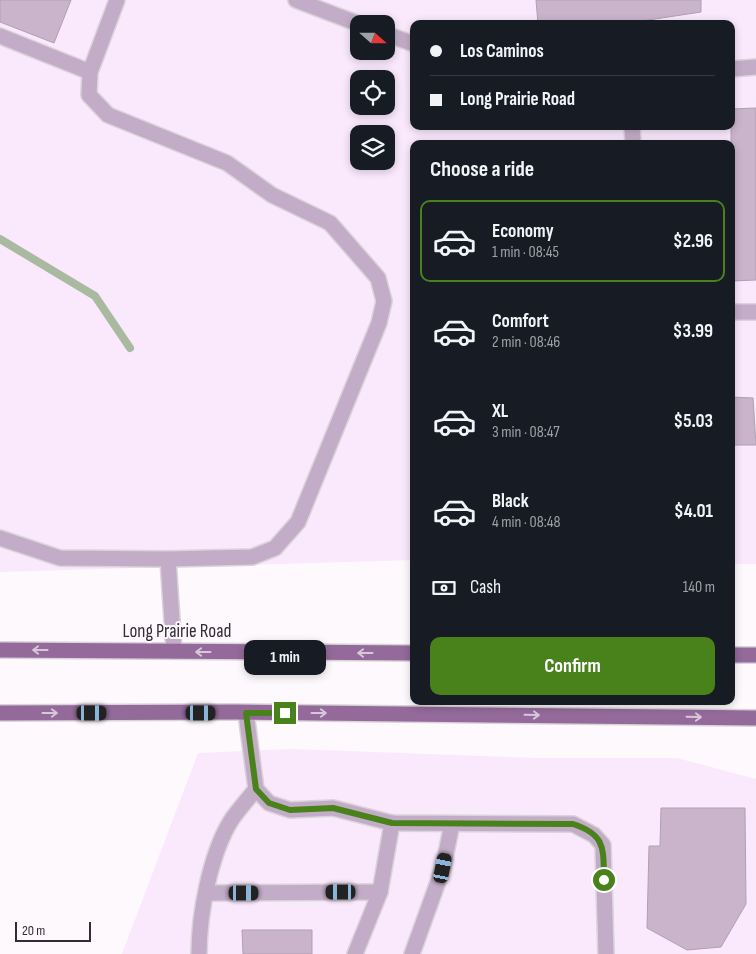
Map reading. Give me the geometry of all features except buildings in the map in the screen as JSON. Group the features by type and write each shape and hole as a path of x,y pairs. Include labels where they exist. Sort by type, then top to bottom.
{"main road":[{"name":"Long Prairie Road","path":"0,650 410,653"},
{"path":"735,655 756,655"},
{"path":"0,713 246,713 756,718"}],"street":[{"path":"0,538 60,558 168,559 252,557 275,548 298,522 379,323 384,301 378,278 330,223 272,195 227,163 108,115 89,95 90,72 118,0"},
{"path":"296,0 350,21"},
{"path":"0,36 90,72"},
{"path":"395,37 410,43"},
{"path":"735,69 756,66"},
{"path":"735,312 756,312"},
{"path":"168,559 174,651"},
{"path":"246,713 256,789 269,803 290,810 333,808 392,823 573,824 594,835 602,845 606,954"},
{"path":"199,954 199,933 206,893 218,849 231,820 256,789"},
{"path":"355,954 380,892 392,823"},
{"path":"412,954 443,868 452,824"},
{"path":"206,893 380,892"}],"shaded area":[{"path":"0,0 756,0 756,564 735,564 735,140 410,140 410,560 0,572"},
{"path":"292,749 536,758 677,758 756,779 756,954 122,954 198,753"}],"waterway":[{"path":"0,239 95,296 130,348"}],"route":[{"path":"285,713 246,713 256,789 269,803 290,810 333,808 392,823 573,824 582,827 594,835 602,845 604,880"}]}
